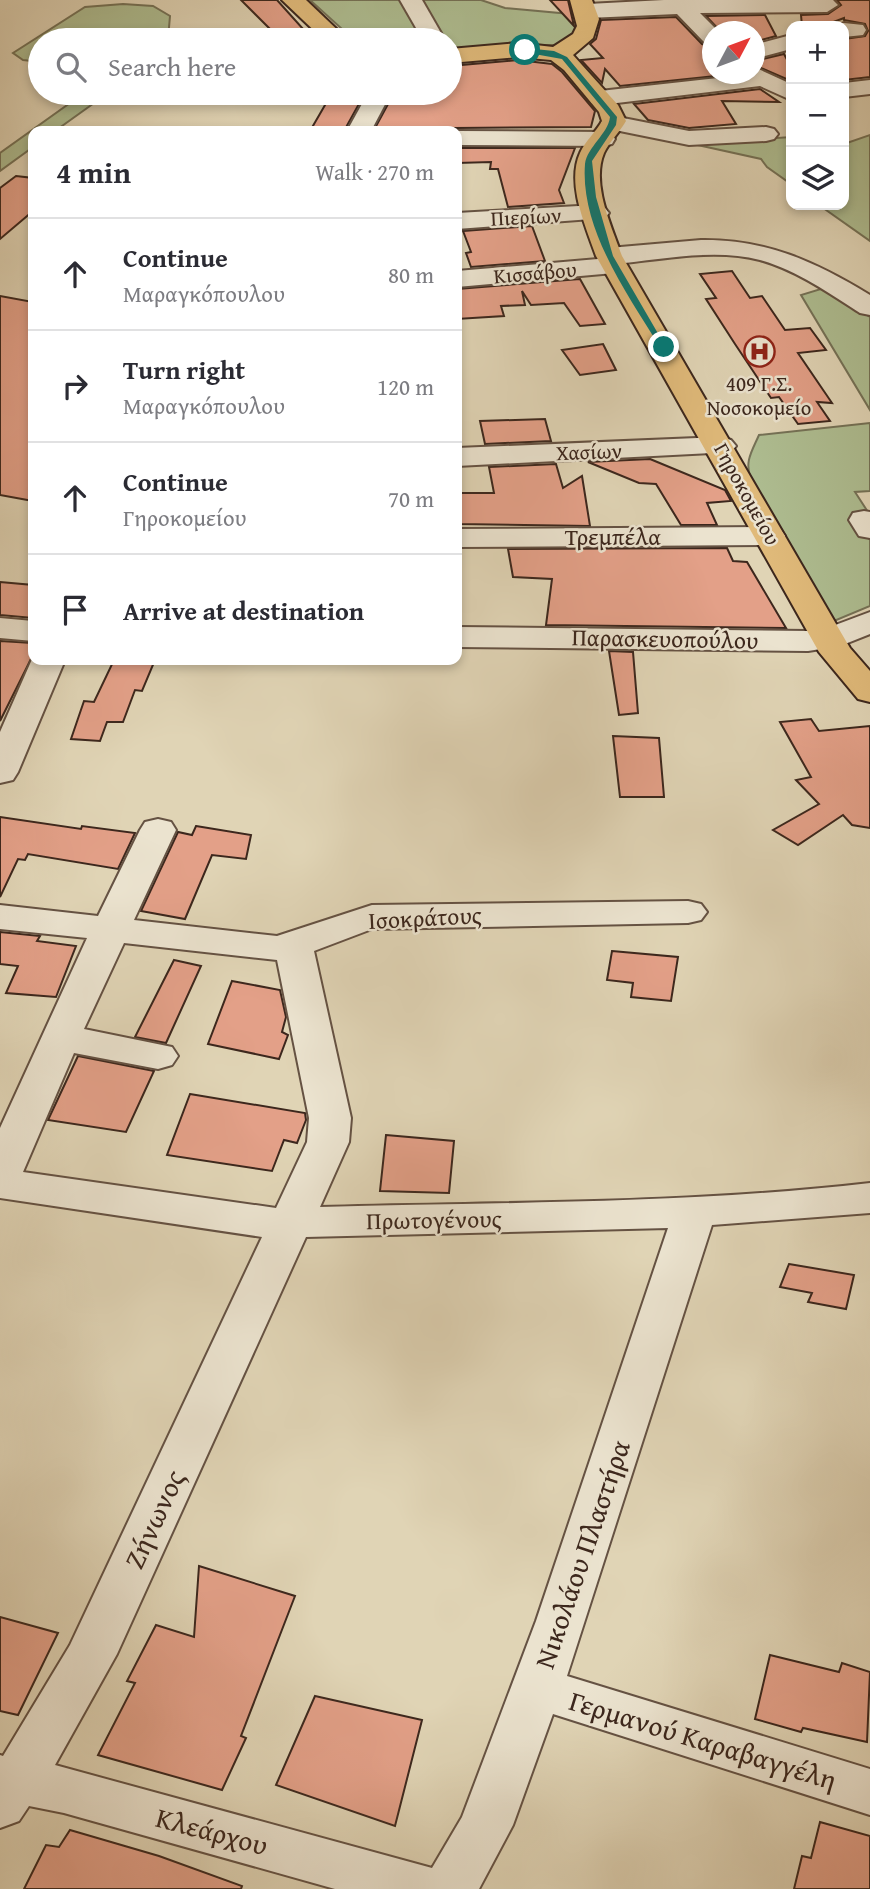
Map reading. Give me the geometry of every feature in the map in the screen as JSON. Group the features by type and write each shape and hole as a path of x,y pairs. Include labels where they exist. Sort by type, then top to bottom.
{"main road":[{"path":"293,0 324,28"},
{"path":"557,54 585,32 590,22 584,6"},
{"path":"462,55 512,50 557,54 569,62 610,110 608,131"},
{"name":"Γηροκομείου","path":"608,131 589,161 596,213 612,260 828,639 852,673 870,692"}],"street":[{"path":"411,0 427,28"},
{"path":"677,4 702,28"},
{"path":"584,6 827,5"},
{"path":"765,49 786,43"},
{"path":"765,80 786,90"},
{"path":"600,98 702,84"},
{"path":"849,89 870,87"},
{"path":"362,126 373,105"},
{"path":"462,138 608,131 689,138 766,134"},
{"name":"Πιερίων","path":"462,221 596,213"},
{"name":"Κισσάβου","path":"462,278 725,249 756,251 802,270 870,307"},
{"name":"Χασίων","path":"462,457 720,446"},
{"name":"Τρεμπέλα","path":"462,538 769,536"},
{"name":"Παρασκευοπούλου","path":"462,637 808,641 828,639 870,622"},
{"path":"0,628 28,631"},
{"path":"0,772 14,709 45,665"},
{"path":"0,1176 158,830"},
{"name":"Ισοκράτους","path":"0,917 269,947 293,945 372,917 688,912"},
{"name":"Ζήνωνος","path":"6,1787 55,1720 91,1654 291,1223 331,1128 293,945"},
{"path":"61,1038 158,1056"},
{"name":"Πρωτογένους","path":"0,1183 249,1222 291,1223 695,1212 870,1198"},
{"name":"Νικολάου Πλαστήρα","path":"450,1889 486,1825 562,1620 695,1212"},
{"name":"Γερμανού Καραβαγγέλη","path":"537,1688 870,1792"},
{"name":"Κλεάρχου","path":"6,1787 422,1889"}],"green space":[{"path":"310,0 400,0 416,28 341,28"},
{"path":"422,0 481,0 505,8 581,15 576,32 563,45 505,45 462,50 462,28 437,28"},
{"path":"123,4 153,6 170,16 169,28 52,28 85,7"},
{"path":"28,43 28,61 13,53"},
{"path":"67,105 91,105 62,126 38,126"},
{"path":"28,133 28,151 0,171 0,153"},
{"path":"870,135 870,241 826,210 849,210 849,142"},
{"path":"786,137 786,180 767,167 761,159 693,144"},
{"path":"824,288 870,317 870,410 801,295"},
{"path":"870,423 870,491 855,492 868,512 857,523 870,540 870,606 834,621 751,479 749,462 759,435"}],"building":[{"path":"241,0 277,0 302,28 269,28"},
{"path":"550,0 568,0 574,26"},
{"path":"837,0 870,0 870,77 849,79 849,38 865,36 868,31 865,24 844,18 836,21 802,21 801,15 828,14 841,5"},
{"path":"765,15 776,36 765,39 765,21 711,21 706,16"},
{"path":"676,17 702,44 702,77 620,86 605,69 602,83 581,60 603,58 590,44 596,39 601,20"},
{"path":"784,54 786,79 765,70 765,58"},
{"path":"518,60 552,64 595,111 591,127 376,126 387,105 462,105 462,65"},
{"path":"760,89 779,102 722,101 736,124 689,128 648,120 634,104"},
{"path":"325,105 358,105 347,126 313,126"},
{"path":"462,148 575,148 559,190 564,203 508,207 498,169 490,169 491,162 462,163"},
{"path":"16,176 28,177 28,215 0,239 0,188"},
{"path":"532,226 545,261 471,267 466,253 471,252 463,231"},
{"path":"732,271 750,298 762,296 785,330 810,328 826,350 798,353 832,403 817,402 830,421 798,424 779,397 771,398 735,344 706,299 716,298 700,274"},
{"path":"580,279 605,324 580,326 564,303 531,305 522,291 525,305 501,306 504,316 462,319 462,289"},
{"path":"0,296 28,301 28,500 0,495"},
{"path":"603,344 616,370 580,375 562,350"},
{"path":"545,419 551,441 485,444 480,421"},
{"path":"650,459 725,490 731,501 707,503 717,525 681,525 656,484 639,483 588,462"},
{"path":"556,464 563,488 582,476 590,526 462,524 462,493 494,493 489,467"},
{"path":"727,548 733,561 747,562 786,628 546,625 552,579 513,577 508,549"},
{"path":"0,582 28,585 28,618 0,615"},
{"path":"0,641 28,643 28,665 0,721"},
{"path":"609,651 633,652 638,713 619,715"},
{"path":"112,665 153,665 142,691 135,690 123,722 107,722 100,741 71,739 84,701 94,702"},
{"path":"811,719 819,731 870,726 870,828 852,825 843,815 798,845 773,830 819,804 796,780 811,777 780,722"},
{"path":"613,736 659,738 664,797 620,797"},
{"path":"0,817 81,829 82,826 135,833 118,869 28,854 25,860 18,859 0,897"},
{"path":"196,826 251,835 246,859 212,855 185,919 141,911 178,832 192,835"},
{"path":"0,932 40,936 37,941 76,946 56,997 6,993 18,966 0,964"},
{"path":"612,951 678,957 671,1001 631,997 633,983 607,980"},
{"path":"174,960 201,966 166,1043 135,1037"},
{"path":"232,981 280,990 286,1017 282,1032 288,1035 279,1059 208,1044"},
{"path":"78,1056 154,1071 126,1132 48,1120"},
{"path":"190,1094 305,1113 306,1120 297,1143 284,1140 272,1171 167,1155"},
{"path":"386,1135 454,1141 449,1193 380,1191"},
{"path":"789,1264 854,1275 846,1309 808,1302 812,1293 780,1287"},
{"path":"199,1566 295,1596 241,1736 246,1738 222,1790 98,1755 135,1683 127,1681 156,1625 194,1637"},
{"path":"0,1617 58,1633 18,1715 0,1711"},
{"path":"770,1655 839,1672 842,1663 870,1672 867,1742 803,1728 801,1732 755,1719"},
{"path":"315,1696 422,1720 395,1826 276,1785"},
{"path":"820,1822 870,1836 870,1889 794,1889 802,1856 811,1858"},
{"path":"70,1830 159,1856 242,1886 241,1889 24,1889 46,1845 59,1847"}],"place":[{"name":"409 Γ.Σ. Νοσοκομείο","path":"759,352"}],"route":[{"path":"525,50 554,53 565,58 614,117 612,125 593,150 589,161 592,197 609,256 664,347"}]}
